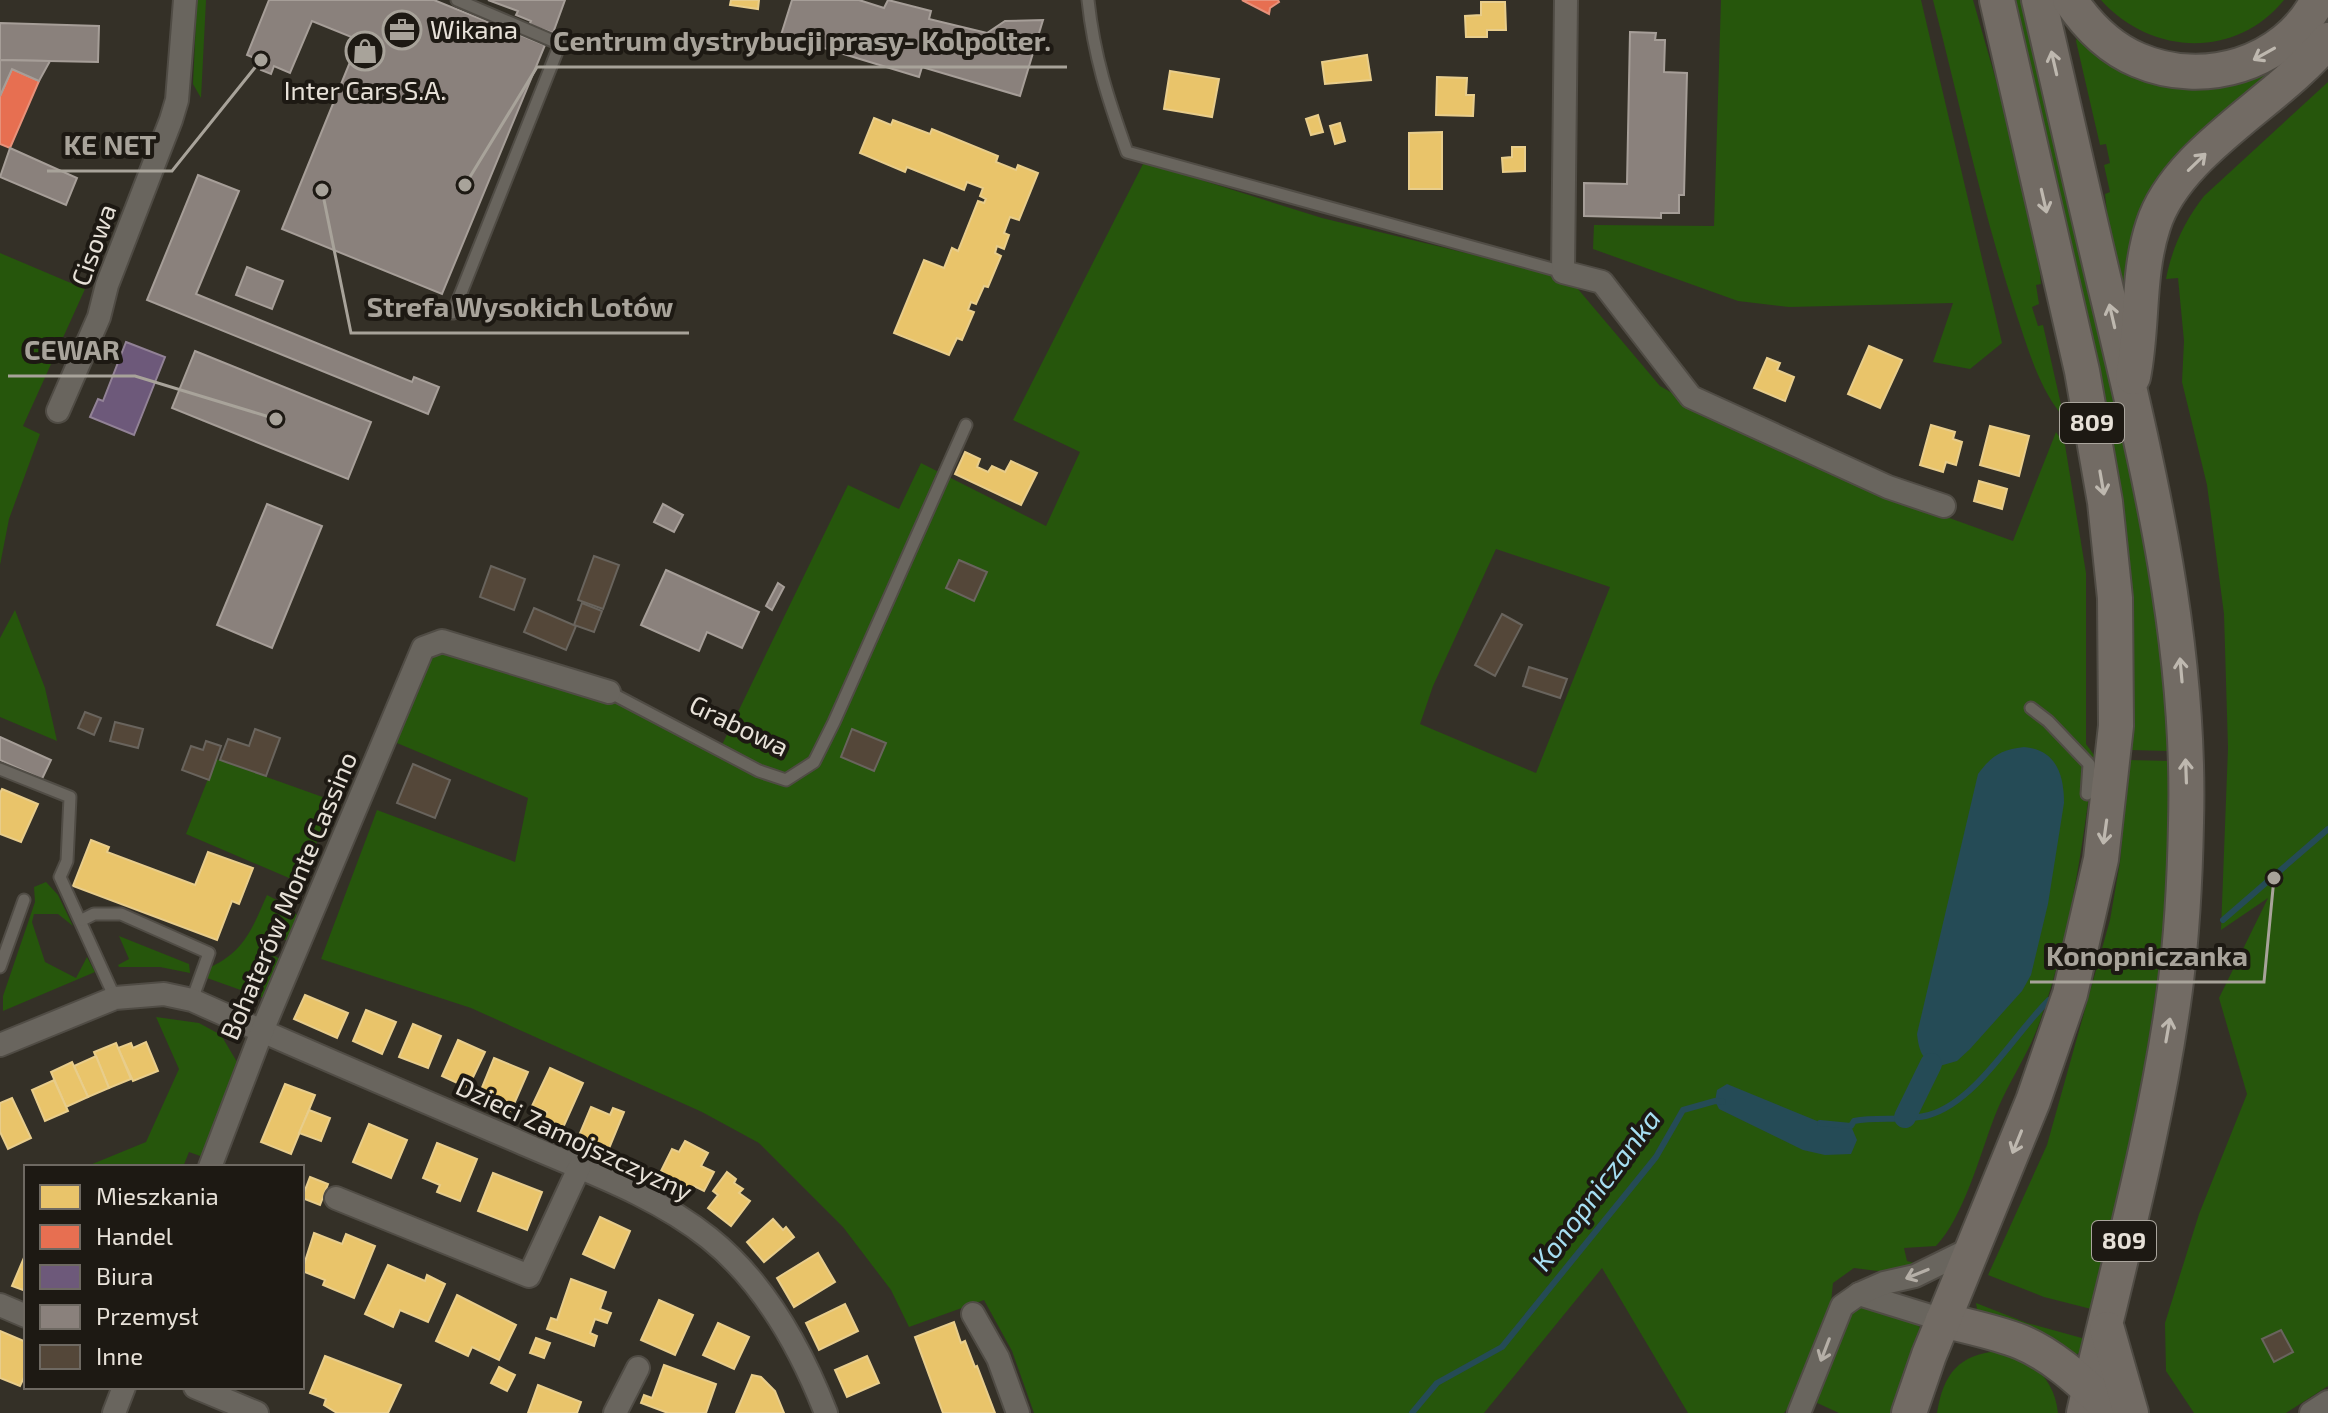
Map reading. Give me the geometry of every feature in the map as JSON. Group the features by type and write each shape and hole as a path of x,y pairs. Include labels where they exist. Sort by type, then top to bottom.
{"main road":[{"name":"809","path":"1909,1413 1943,1320 2033,1101 2080,959 2101,859 2116,726 2115,598 2105,502 2082,371 1997,0"},
{"name":"809","path":"2039,0 2155,504 2174,613 2184,727 2186,821 2175,991 2154,1107 2087,1402"},
{"path":"2070,0 2096,32 2129,56 2173,71 2195,72 2227,69 2263,56 2297,30 2318,0"},
{"path":"2130,392 2140,345 2146,253 2163,201 2189,169 2307,63 2328,40"},
{"path":"1943,1320 2022,1343 2058,1364 2087,1402 2115,1413"},
{"path":"2105,1324 2131,1413"}],"street":[{"name":"Cisowa","path":"58,411 99,317 107,285 171,120 177,100 185,0"},
{"path":"1566,0 1563,272 1602,282 1691,397 1888,487 1944,506"},
{"name":"Grabowa","path":"423,648 442,641 609,692"},
{"name":"Bohaterów Monte Cassino","path":"211,1165 262,1031 423,648"},
{"name":"Dzieci Zamojszczyzny","path":"1,1041 115,998 164,994 192,1000 579,1168 666,1208 712,1240 740,1268 786,1331 811,1373 826,1413"},
{"path":"336,1198 529,1276 579,1168"},
{"path":"1799,1413 1842,1306 1859,1294 1884,1283 1925,1272 1945,1259 1974,1247"},
{"path":"1859,1294 1943,1320"},
{"path":"0,1305 24,1315"},
{"path":"973,1314 998,1358 1018,1413"},
{"path":"615,1413 638,1368"},
{"path":"114,1413 123,1389"},
{"path":"200,1389 257,1413"},
{"path":"2311,1413 2328,1402"}],"lane":[{"path":"453,313 560,44 457,0"},
{"path":"1088,0 1093,41 1104,88 1127,152 1563,272"},
{"name":"Grabowa","path":"609,692 759,771 786,780 814,762 966,425"},
{"path":"2031,708 2048,721 2089,764 2087,794"},
{"path":"0,769 70,797 67,861 60,877 115,998"},
{"path":"0,967 24,900"},
{"path":"82,920 94,914 121,914 209,953 192,1000"}],"green space":[{"path":"197,0 206,0 201,98 193,84"},
{"path":"1721,0 1921,0 2002,343 1970,369 1933,362 1953,303 1789,307 1738,301 1593,249 1594,225 1714,226"},
{"path":"1933,0 1973,0 2034,213 2041,284 2036,285 2039,304 2032,307 2038,326 2043,325 2062,409 2060,413 2034,365 2004,275"},
{"path":"2009,0 2026,0 2158,592 2168,751 2131,750 2133,727"},
{"path":"2101,0 2284,0 2264,19 2242,33 2218,41 2193,43 2168,40 2144,32 2121,18"},
{"path":"2328,4 2328,19 2312,39 2204,139 2125,299 2114,275 2105,194 2110,192 2104,165 2110,163 2106,144 2100,145 2076,41 2078,31 2194,84"},
{"path":"2328,82 2328,1386 2286,1413 2194,1413 2166,1371 2165,1323 2199,1214 2247,1094 2219,998 2268,898 2221,930 2228,748 2224,614 2207,485 2182,382 2184,341 2178,278 2166,279 2180,236 2204,196"},
{"path":"1144,162 1322,218 1572,282 1660,386 1733,428 1883,494 2013,541 2056,432 2065,445 2086,573 2086,744 2094,755 2080,857 2050,991 2034,1036 1999,1106 1970,1185 1946,1234 1936,1246 1904,1248 1907,1261 1917,1267 1885,1272 1854,1268 1833,1283 1829,1321 1801,1391 1784,1413 1688,1413 1602,1268 1484,1413 1034,1413 1012,1351 984,1300 909,1327 891,1290 843,1227 759,1143 702,1112 471,1008 321,959 377,810 515,862 528,798 385,738 423,648 588,685 719,751 848,485 899,509 921,463 1046,526 1080,452 1013,420","holes":["1496,549 1610,587 1536,773 1420,724 1433,686"]},
{"path":"0,253 85,289 23,426 40,434 9,519 0,565"},
{"path":"15,610 45,688 57,741 0,717 0,638"},
{"path":"216,759 331,800 303,884 186,834"},
{"path":"2129,760 2171,761 2165,903 2141,1086 2095,1310 2044,1297 1988,1275 2047,1145 2110,920 2120,862"},
{"path":"46,882 58,895 73,926 58,914 34,914 32,922 45,962 76,978 87,957 95,972 3,1011 3,996 35,902 34,887"},
{"path":"267,895 288,906 302,920 295,944 277,937 270,954 287,962 266,999 207,978 211,967 232,953 246,937"},
{"path":"119,936 189,964 190,973 160,967 119,967 129,959"},
{"path":"156,1017 199,1023 221,1035 237,1062 203,1157 189,1152 184,1165 90,1165 146,1142 179,1069"},
{"path":"1976,1303 2027,1323 2089,1340 2085,1350 2075,1355 1985,1315 1977,1309"},
{"path":"1860,1304 1915,1322 1922,1330 1896,1413 1839,1413 1813,1401 1847,1318"},
{"path":"1999,1351 2022,1359 2039,1372 2052,1390 2058,1413 1937,1413 1944,1387 1955,1368 1973,1356"}],"water":[{"path":"2024,747 2044,753 2056,765 2064,803 2048,904 2031,975 2022,991 1970,1049 1957,1061 1936,1067 1922,1053 1917,1034 1978,774 1998,754"},
{"path":"1727,1084 1822,1123 1851,1126 1857,1140 1851,1154 1825,1155 1803,1150 1719,1109 1715,1101 1717,1090"}],"building: Mieszkania":[{"path":"731,0 759,0 758,9 730,5"},
{"path":"1481,2 1505,2 1506,30 1487,30 1487,37 1466,37 1465,16 1481,15"},
{"path":"1367,55 1371,80 1325,84 1322,62"},
{"path":"1170,71 1219,79 1212,117 1164,109"},
{"path":"1437,77 1467,78 1466,95 1474,95 1473,116 1436,115"},
{"path":"1318,115 1323,132 1311,135 1306,119"},
{"path":"874,118 891,125 893,120 930,134 932,129 998,156 996,162 1016,170 1018,165 1038,173 1019,220 1010,217 1004,233 1009,235 1004,249 997,246 995,253 1001,256 988,287 984,286 976,304 971,302 968,310 974,312 962,340 957,338 949,355 894,333 924,260 944,268 952,248 958,251 978,201 984,203 986,199 980,196 983,188 967,182 964,190 907,167 905,172 860,153"},
{"path":"1340,123 1345,141 1335,144 1330,126"},
{"path":"1442,132 1442,189 1409,189 1409,133"},
{"path":"1512,147 1525,147 1525,171 1503,172 1502,158 1512,157"},
{"path":"1869,346 1902,360 1880,408 1848,394"},
{"path":"1767,358 1780,363 1777,370 1794,377 1785,401 1754,388"},
{"path":"1931,425 1955,432 1953,439 1962,442 1956,465 1946,462 1943,472 1920,465"},
{"path":"1990,426 2029,436 2019,476 1980,465"},
{"path":"965,452 980,459 977,467 988,472 992,466 1005,472 1011,461 1037,473 1021,505 955,474"},
{"path":"1979,481 2007,489 2002,509 1974,501"},
{"path":"2,789 38,804 21,842 0,834"},
{"path":"91,840 109,847 107,852 195,885 208,852 253,868 239,904 232,901 217,940 73,886"},
{"path":"305,995 348,1013 337,1038 294,1019"},
{"path":"366,1010 396,1022 382,1054 353,1041"},
{"path":"413,1024 441,1036 428,1068 399,1057"},
{"path":"458,1040 485,1052 468,1088 442,1076"},
{"path":"146,1042 158,1071 133,1081 118,1048 131,1043 133,1048"},
{"path":"116,1043 131,1079 109,1088 94,1052"},
{"path":"96,1056 109,1088 88,1097 74,1066"},
{"path":"494,1058 528,1072 511,1111 482,1099 486,1092 481,1090"},
{"path":"72,1062 88,1097 66,1107 51,1072"},
{"path":"550,1068 583,1083 562,1130 542,1121 547,1112 532,1106"},
{"path":"54,1080 68,1111 45,1121 32,1090"},
{"path":"285,1084 315,1095 291,1154 261,1142"},
{"path":"12,1098 31,1138 8,1149 0,1132 0,1103"},
{"path":"591,1107 610,1115 613,1108 624,1112 608,1151 578,1138"},
{"path":"309,1110 330,1118 321,1141 299,1133"},
{"path":"369,1124 407,1140 391,1178 353,1162"},
{"path":"685,1141 708,1153 701,1166 714,1172 704,1191 694,1186 690,1192 660,1177 672,1149 679,1152"},
{"path":"437,1143 477,1159 460,1201 437,1192 440,1185 423,1178"},
{"path":"727,1172 736,1179 734,1183 743,1189 739,1193 750,1201 731,1226 708,1208 718,1195 713,1191"},
{"path":"493,1173 542,1192 527,1230 478,1211"},
{"path":"310,1177 328,1184 320,1205 304,1199"},
{"path":"600,1217 630,1231 614,1268 583,1254"},
{"path":"773,1219 794,1237 764,1262 747,1242"},
{"path":"314,1233 342,1244 346,1234 375,1246 354,1298 323,1285 325,1280 304,1272"},
{"path":"818,1253 835,1282 794,1307 777,1278"},
{"path":"24,1258 24,1290 12,1286"},
{"path":"388,1265 425,1281 427,1275 445,1284 428,1322 400,1310 393,1327 365,1314"},
{"path":"571,1279 606,1292 600,1309 611,1313 607,1323 595,1319 590,1333 597,1336 594,1346 547,1329 551,1318 557,1320"},
{"path":"457,1295 516,1325 499,1360 472,1347 468,1356 436,1341"},
{"path":"659,1300 693,1315 675,1355 641,1340"},
{"path":"845,1304 858,1331 819,1350 806,1323"},
{"path":"954,1322 961,1343 965,1341 977,1366 995,1413 943,1413 915,1337"},
{"path":"718,1323 749,1337 734,1369 703,1355"},
{"path":"0,1331 24,1341 24,1377 20,1386 0,1378"},
{"path":"536,1338 550,1343 544,1358 530,1353"},
{"path":"325,1356 401,1385 388,1413 337,1413 324,1405 326,1399 310,1393"},
{"path":"867,1356 879,1383 847,1397 835,1370"},
{"path":"664,1365 716,1384 706,1413 668,1413 641,1403 644,1395 652,1398"},
{"path":"499,1367 515,1375 507,1391 491,1383"},
{"path":"752,1375 761,1377 775,1391 784,1413 736,1413"},
{"path":"538,1385 581,1402 577,1413 528,1413"}],"building: Handel":[{"path":"1242,0 1279,2 1270,8 1269,14"},
{"path":"12,69 39,81 10,148 0,144 0,96"}],"building: Biura":[{"path":"126,342 165,357 134,435 90,417 98,399 103,401"}],"building: Przemysł":[{"path":"269,0 434,0 545,45 442,294 282,229 359,40 312,21 290,73 274,66 271,74 261,70 264,62 247,55"},
{"path":"488,0 565,0 553,33 529,25 531,21 516,15 518,11"},
{"path":"792,0 859,0 884,8 888,0 931,11 929,19 987,33 1005,21 1043,20 1020,96 922,67 919,77 781,35"},
{"path":"0,23 99,26 98,62 0,60"},
{"path":"1630,32 1656,33 1655,40 1665,40 1664,72 1687,73 1684,195 1679,195 1679,213 1661,213 1661,218 1584,216 1584,183 1627,184"},
{"path":"0,60 50,61 39,81 12,69 0,96"},
{"path":"10,148 77,178 66,205 0,177"},
{"path":"198,175 239,191 196,294 412,382 414,377 439,387 428,414 147,300"},
{"path":"247,267 283,281 272,309 236,295"},
{"path":"195,351 371,422 348,479 172,408"},
{"path":"267,504 322,526 272,648 217,625"},
{"path":"663,504 683,515 674,532 654,522"},
{"path":"666,570 759,612 742,648 707,632 699,651 641,625"},
{"path":"778,583 784,587 772,610 766,606"},
{"path":"0,737 51,760 42,779 0,760"}],"building: Inne":[{"path":"594,556 619,565 603,609 578,600"},
{"path":"959,560 987,572 974,601 946,588"},
{"path":"491,566 525,579 514,610 480,597"},
{"path":"582,603 602,611 594,632 574,625"},
{"path":"534,608 576,626 566,650 524,632"},
{"path":"1502,614 1522,625 1495,676 1475,665"},
{"path":"1529,667 1567,679 1560,698 1523,686"},
{"path":"85,712 101,718 94,735 78,728"},
{"path":"115,722 143,729 138,748 110,741"},
{"path":"255,729 280,738 266,776 220,760 228,739 249,746"},
{"path":"852,729 886,743 874,771 841,757"},
{"path":"206,741 221,746 209,780 182,770 191,746 203,750"},
{"path":"413,764 450,780 435,818 397,803"},
{"path":"2281,1330 2293,1352 2274,1362 2262,1339"}],"waterway":[{"name":"Konopniczanka","path":"2223,920 2328,829"},
{"name":"Konopniczanka","path":"1820,1123 1851,1126 1854,1121 1920,1117 1947,1107 1979,1081 2049,1000"},
{"path":"1905,1117 1931,1064"},
{"name":"Konopniczanka","path":"1412,1413 1437,1383 1502,1347 1656,1157 1683,1110 1715,1101 1723,1102"}],"place":[{"name":"Wikana","path":"402,30"},
{"name":"Inter Cars S.A.","path":"365,51"},
{"name":"KE NET","path":"261,60"},
{"name":"Centrum dystrybucji prasy- Kolpolter.","path":"465,185"},
{"name":"Strefa Wysokich Lotów","path":"322,190"},
{"name":"CEWAR","path":"276,419"},
{"name":"Konopniczanka","path":"2274,878"}]}
